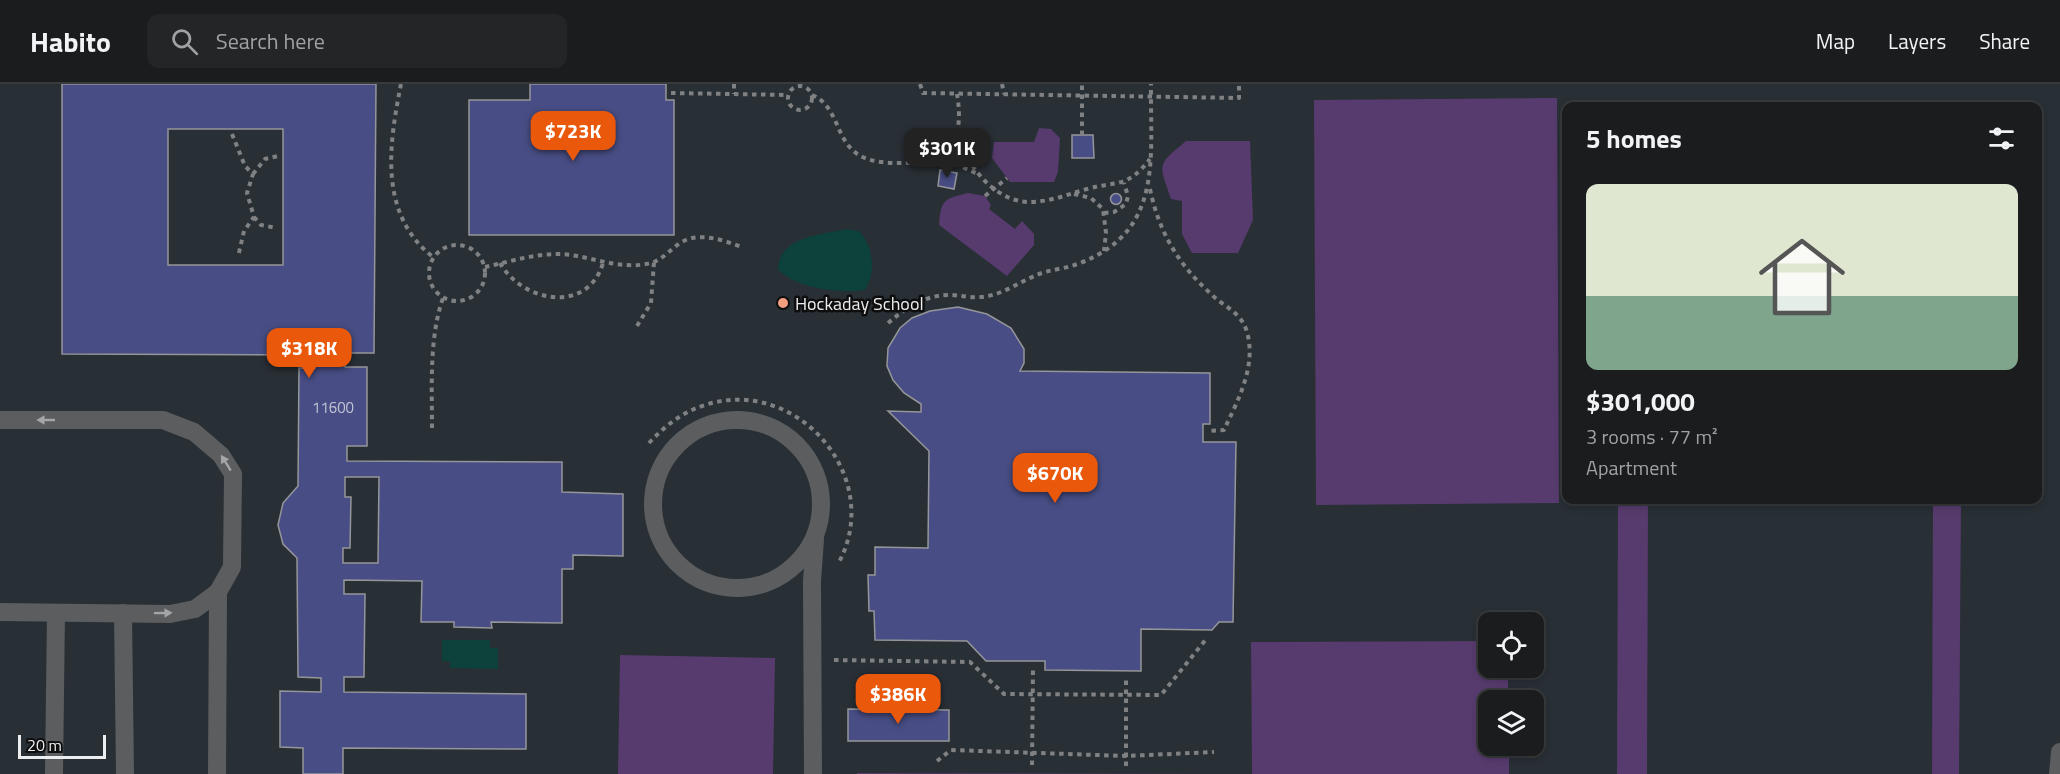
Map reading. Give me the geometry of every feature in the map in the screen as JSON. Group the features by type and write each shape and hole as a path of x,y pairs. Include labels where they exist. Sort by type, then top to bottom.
{"lane":[{"path":"0,420 163,420 194,432 221,455 232,474 232,567 218,592 195,609 170,614 0,612"},
{"path":"813,774 812,582 815,537 822,513 821,488 812,465 798,445 783,432 765,424 746,420 727,420 699,429 675,446 663,462 652,499 659,537 672,558 684,569 713,585 737,588 762,585 784,574 802,558 815,537"},
{"path":"217,774 218,592"},
{"path":"54,774 56,613"},
{"path":"123,614 125,774"},
{"path":"2058,774 2060,752"}],"path":[{"path":"401,84 389,158 395,194 403,224 418,246 433,257"},
{"path":"734,84 734,94"},
{"path":"920,84 923,93 1239,98 1239,84"},
{"path":"1002,84 1004,94"},
{"path":"1082,84 1082,135"},
{"path":"888,323 914,304 929,297 947,295 980,298 994,295 1033,276 1065,268 1104,252 1121,238 1140,214 1149,186 1151,84"},
{"path":"812,95 811,103 802,110 791,106 788,95 792,89 800,85 827,105 845,140 861,156 888,163 928,161 958,165 982,176"},
{"path":"670,93 788,95"},
{"path":"957,94 958,133 965,153 995,190 1016,201 1032,202 1124,183 1138,174 1150,158"},
{"path":"928,161 949,149 958,133"},
{"path":"232,134 245,165 253,174"},
{"path":"276,228 261,225 254,217 247,193 253,174 265,159 278,156"},
{"path":"984,196 995,190 1007,178"},
{"path":"1104,213 1113,212 1126,204 1128,196 1124,183"},
{"path":"1149,186 1158,221 1172,250 1211,295 1233,310 1246,329 1249,361 1245,383 1224,430 1209,431"},
{"path":"1073,194 1091,198 1099,203 1104,213 1104,252"},
{"path":"237,257 244,231 254,217"},
{"path":"485,267 527,256 549,255 571,255 603,263 654,262 681,242 701,236 742,247"},
{"path":"447,246 466,246 481,258 486,276 477,293 461,301 443,298 436,292 428,275 433,257 447,246"},
{"path":"636,326 651,303 654,262"},
{"path":"501,263 507,275 525,289 556,299 580,293 600,274 603,263"},
{"path":"432,428 432,384 437,313 443,298"},
{"path":"649,443 684,413 705,404 728,400 751,400 774,405 795,415 814,428 829,445 841,465 849,487 852,510 850,533 838,565"},
{"path":"830,660 970,662 1004,694 1161,695 1207,638"},
{"path":"1032,765 1033,667"},
{"path":"1126,676 1126,766"},
{"path":"937,761 951,750 1126,756 1214,752"}],"shaded area":[{"name":"Hockaday School","path":"0,84 2060,84 2060,774 0,774"},
{"path":"1557,98 1559,503 1316,505 1314,100"},
{"path":"1039,128 1051,129 1060,138 1058,172 1054,182 1010,182 992,158 994,142 1034,142"},
{"path":"1186,141 1250,141 1253,220 1238,253 1192,253 1182,234 1182,201 1171,199 1164,178 1163,166 1169,156"},
{"path":"968,193 985,196 991,205 989,209 1015,229 1022,221 1034,234 1034,245 1007,276 939,225 941,210 945,202"},
{"path":"846,229 859,231 868,245 872,268 865,290 843,291 818,288 795,281 778,269 780,258 793,243"},
{"path":"1618,504 1648,504 1647,774 1617,774"},
{"path":"1933,504 1961,504 1959,774 1932,774"},
{"path":"442,640 490,640 490,648 498,648 498,669 450,668 450,661 442,661"},
{"path":"1478,641 1478,678 1508,678 1508,690 1478,690 1478,756 1509,756 1509,774 1252,774 1251,642"},
{"path":"620,655 775,658 773,774 618,774"},
{"path":"857,773 1213,774 857,774"}],"building":[{"path":"62,84 376,84 374,353 345,353 345,367 367,367 367,446 347,446 347,461 562,462 562,492 623,494 623,556 573,555 573,569 562,569 562,623 491,622 492,628 454,627 454,622 421,622 422,581 344,580 344,594 365,594 364,677 344,677 344,692 526,694 526,749 343,748 343,774 303,774 303,748 280,747 280,691 321,692 321,678 298,677 297,558 283,544 278,525 283,503 298,486 299,368 315,368 315,355 62,354","holes":["168,129 283,129 283,265 168,265","345,477 379,477 378,563 343,563 343,548 350,548 351,497 345,497"]},
{"path":"530,84 666,84 666,100 674,100 674,235 469,235 469,100 530,100"},
{"path":"1072,135 1093,135 1094,158 1072,158"},
{"path":"940,170 957,173 954,189 938,186"},
{"path":"1116,193 1122,199 1116,205 1110,199"},
{"path":"958,307 987,314 1011,328 1024,349 1024,363 1020,371 1210,373 1210,424 1203,424 1203,442 1236,442 1233,622 1219,622 1212,630 1141,629 1141,671 1045,670 1045,661 986,661 967,641 875,640 874,611 869,611 868,575 875,575 875,547 928,548 929,451 888,411 921,412 921,404 904,393 893,380 887,366 888,348 900,328 912,318 930,311"},
{"path":"848,709 949,710 949,741 848,741"}],"place":[{"name":"Hockaday School","path":"783,303"}]}
